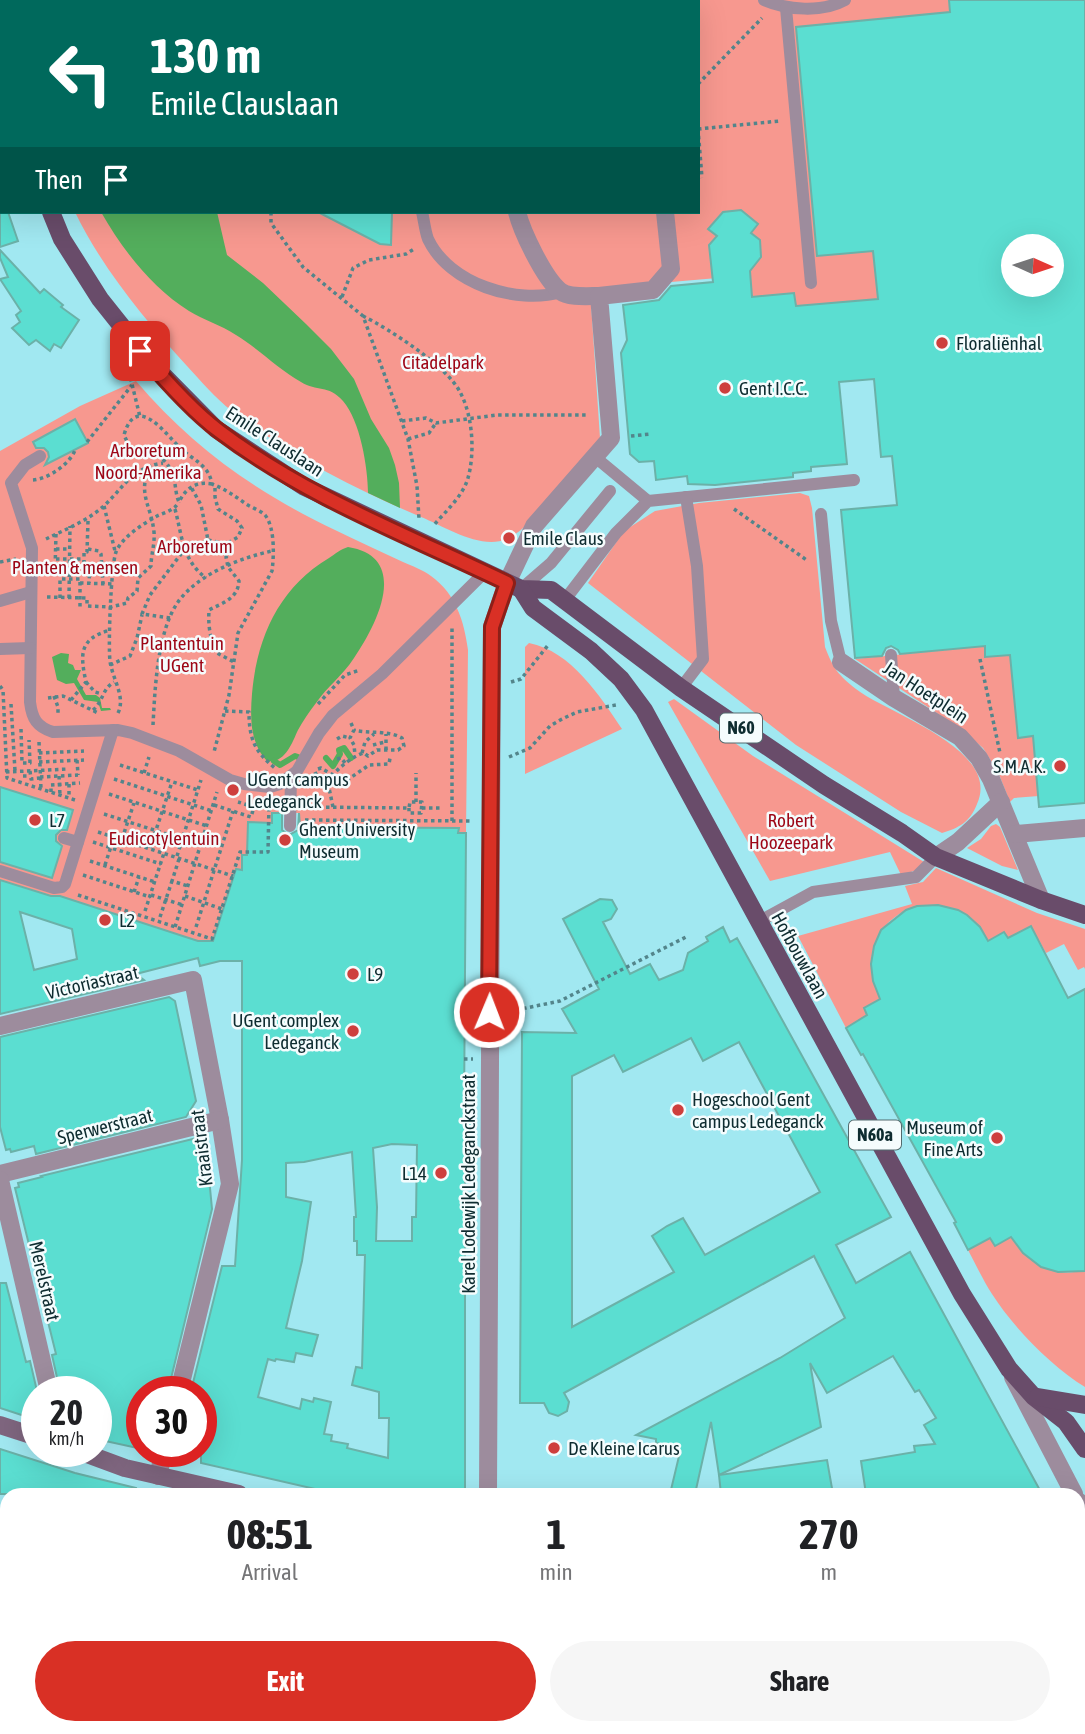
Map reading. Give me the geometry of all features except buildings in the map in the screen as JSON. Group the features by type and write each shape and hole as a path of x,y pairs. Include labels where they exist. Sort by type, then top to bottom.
{"main road":[{"name":"Emile Clauslaan","path":"52,214 62,239 100,299 150,363 216,429 303,486 514,586"},
{"path":"514,586 558,595"},
{"name":"Hofbouwlaan","path":"514,586 533,608 591,651 637,701 962,1294 1009,1369 1034,1396 1066,1422 1085,1448"},
{"name":"N60","path":"558,595 681,688 936,857 1085,915"},
{"path":"1034,1396 1085,1405"}],"street":[{"path":"518,214 537,260 561,292 599,296 653,290 671,269 665,214"},
{"name":"Karel Lodewijk Ledeganckstraat","path":"488,1488 492,627 514,586 534,526 611,438 599,296"},
{"name":"Jan Hoetplein","path":"841,662 894,698 960,737 979,758 1015,834 1041,900"},
{"path":"936,857 958,842 1001,802"},
{"path":"1015,834 1085,828"},
{"name":"Victoriastraat","path":"0,1026 193,980"},
{"name":"Kraaistraat","path":"183,1376 230,1184 193,980"},
{"name":"Sperwerstraat","path":"0,1174 220,1119"},
{"name":"Merelstraat","path":"0,1180 46,1376"},
{"name":"Hofbouwlaan","path":"1009,1369 1032,1418 1071,1488"},
{"path":"0,1425 21,1432"},
{"path":"112,1463 158,1476 183,1488"},
{"path":"158,1476 160,1467"}],"lane":[{"path":"811,283 796,119 775,4 834,6 845,0"},
{"path":"422,214 428,239 449,266 487,289 520,296 542,297 561,292"},
{"path":"40,456 25,465 12,483 31,546 30,648 35,704 32,714 38,724 53,732 107,730 132,733 244,784 270,787 291,777 333,715 382,674 485,572"},
{"path":"595,457 648,501"},
{"path":"558,595 648,501 854,480"},
{"path":"514,586 551,563 610,491"},
{"path":"681,688 703,659 697,566 686,497"},
{"path":"821,514 831,621 841,662"},
{"path":"0,601 31,594"},
{"path":"0,649 30,648"},
{"path":"891,655 894,698"},
{"path":"0,871 58,889 65,884 83,846 95,809 107,730"},
{"path":"290,826 291,777"},
{"path":"64,838 83,846"},
{"path":"758,922 813,892 916,877 936,857"}],"path":[{"path":"700,82 775,4"},
{"path":"700,129 796,119"},
{"path":"700,154 702,178"},
{"path":"271,214 271,223 303,267 363,316 400,337 436,366 460,391 469,418 472,454 468,480 453,503 421,541"},
{"path":"342,297 353,268 369,260 406,254 428,239"},
{"path":"363,316 408,439 417,486 421,541"},
{"path":"87,442 132,384 140,417"},
{"path":"402,421 426,418 436,423 497,415 609,415"},
{"path":"110,665 130,656 150,595 185,552 208,540 228,543 238,537 242,528 237,521 218,509 214,484 207,470 156,422 136,418 125,429 125,441 130,448 151,448 165,462 174,477 175,494 179,502"},
{"path":"408,439 429,433 436,423"},
{"path":"161,458 177,455 181,448"},
{"path":"31,546 94,514 133,474 150,465 165,462"},
{"path":"31,594 87,598 87,606 111,607 127,603 128,598 137,590 138,578 151,566 154,535 143,491 150,465"},
{"path":"115,553 127,538 150,520 175,509 183,494 198,484 214,484 264,514 271,530 272,571 238,633 225,711 182,839 160,917"},
{"path":"191,487 201,505 208,540"},
{"path":"718,493 730,507 810,563"},
{"path":"104,506 115,553 110,665 121,702 120,710 107,730"},
{"path":"175,509 185,552 193,566 206,578"},
{"path":"88,521 88,550"},
{"path":"69,598 70,526"},
{"path":"56,534 55,570 84,570 84,552 99,551 103,584"},
{"path":"228,543 228,567 239,582 239,588 227,601 209,610 209,628 217,653 234,662"},
{"path":"56,549 69,549"},
{"path":"153,741 158,666 170,618 178,602 190,588 206,578 272,551"},
{"path":"56,559 84,559"},
{"path":"84,566 90,566 89,583"},
{"path":"60,598 60,579 80,579 80,608"},
{"path":"80,583 113,584"},
{"path":"452,605 452,821"},
{"path":"142,614 170,618"},
{"path":"492,689 521,679 561,629"},
{"path":"71,700 84,684 85,645 93,637 110,630"},
{"path":"980,659 1000,754"},
{"path":"95,708 110,684 115,682"},
{"path":"84,684 102,696"},
{"path":"0,686 5,692 7,778 182,839"},
{"path":"35,704 60,717 54,696"},
{"path":"35,704 54,696 71,700 80,708 95,708"},
{"path":"491,765 530,748 550,726 577,712 637,701"},
{"path":"11,703 15,771"},
{"path":"95,708 107,730"},
{"path":"225,711 249,712 253,739 264,761 268,763"},
{"path":"350,738 354,730 351,722"},
{"path":"38,724 41,789"},
{"path":"20,728 23,763 30,763 29,740"},
{"path":"333,807 328,783 355,755 362,753 368,756 377,750 398,750 404,746 399,736 354,730"},
{"path":"362,753 365,743 374,733"},
{"path":"386,734 386,750"},
{"path":"342,736 350,738 355,755"},
{"path":"373,745 385,741"},
{"path":"5,746 21,743"},
{"path":"48,746 49,761"},
{"path":"22,749 29,749"},
{"path":"22,755 84,751 85,760 39,762"},
{"path":"140,752 153,756 144,773"},
{"path":"6,757 14,756"},
{"path":"337,760 341,758 346,764"},
{"path":"314,771 321,768 343,783 369,765 389,764 390,758"},
{"path":"68,760 69,776"},
{"path":"77,760 78,783"},
{"path":"115,763 198,790"},
{"path":"308,768 314,771 321,785 329,787"},
{"path":"6,772 23,774 68,769"},
{"path":"113,771 105,793 207,827"},
{"path":"30,773 31,779 78,775"},
{"path":"416,773 416,802"},
{"path":"23,774 24,783"},
{"path":"175,927 222,775"},
{"path":"59,776 60,795"},
{"path":"110,778 212,811"},
{"path":"150,849 172,782"},
{"path":"51,792 51,785 85,783"},
{"path":"69,784 69,798"},
{"path":"58,889 212,939 240,852 268,852 270,787"},
{"path":"214,805 251,817 254,807 229,799"},
{"path":"410,802 422,802 421,813 409,813 409,808 410,802"},
{"path":"122,839 134,803"},
{"path":"303,807 409,808"},
{"path":"422,808 440,808"},
{"path":"196,927 233,811"},
{"path":"415,821 416,814"},
{"path":"304,820 466,821"},
{"path":"93,830 233,876"},
{"path":"105,866 114,837"},
{"path":"83,846 90,841 161,864"},
{"path":"145,911 164,853"},
{"path":"84,859 155,882"},
{"path":"82,866 79,874 183,905"},
{"path":"134,892 139,876"},
{"path":"172,881 188,886"},
{"path":"185,897 222,908"},
{"path":"489,1010 526,1008 560,1001 686,937"}],"green space":[{"name":"Citadelpark","path":"700,0 949,0 950,12 796,27 817,256 873,251 878,299 796,306 794,293 752,297 750,279 746,276 761,257 760,240 751,233 741,210 723,212 709,229 717,236 709,245 729,277 590,289 600,438 530,522 507,539 497,542 475,540 452,531 347,483 276,442 232,411 203,383 140,312 76,214 700,214"},
{"name":"Plantentuin UGent","path":"136,381 180,427 253,484 306,516 421,570 440,583 453,600 466,639 466,833 458,833 458,828 311,827 300,832 300,813 273,813 274,855 242,855 243,961 194,959 0,895 0,451 80,406"},
{"path":"800,493 809,496 812,508 825,647 834,666 856,689 938,735 973,766 980,784 977,804 967,820 954,829 942,833 901,812 796,745 588,583 624,531 655,511 699,503"},
{"path":"529,643 558,655 571,665 594,689 622,729 525,774 525,647"},
{"path":"985,646 986,657 1010,655 1019,738 1033,736 1039,796 1014,798 1010,802 998,772 983,748 961,729 855,659"},
{"name":"Robert Hoozeepark","path":"674,699 753,756 924,862 917,870 901,875 890,852 770,881 668,702"},
{"path":"996,824 1000,827 1018,870 1002,866 967,848"},
{"path":"936,868 1037,913 1085,929 1085,969 1084,967 1078,970 1064,944 1046,953 1031,926 1008,938 1004,932 988,941 969,918 946,907 923,905 902,912 885,927 874,947 872,971 881,998 864,1008 867,1015 846,1028 798,936 912,904 905,886 923,882"},
{"path":"1012,1236 1026,1254 1042,1266 1062,1272 1085,1270 1085,1387 1047,1357 1011,1320 989,1289 968,1250 990,1238"}],"shaded area":[{"path":"102,214 217,214 227,255 263,283 306,324 331,349 354,379 371,419 389,448 399,483 400,508 368,493 365,458 358,432 349,409 338,396 301,382 236,335 175,302 150,279 118,240"},
{"path":"348,547 367,553 379,564 384,578 379,611 354,658 320,697 287,751 279,759 267,761 254,738 251,712 255,673 265,634 284,599 297,584 312,570"},
{"path":"61,653 69,654 68,663 73,665 75,670 81,670 77,679 86,695 96,695 100,698 102,708 111,710 101,711 98,702 84,700 74,683 66,684 57,680 52,657"}],"waterway":[{"path":"326,758 333,766 340,754 339,750 344,748 351,758"},
{"path":"274,761 280,765 295,756 298,757"}],"place":[{"name":"Floraliënhal","path":"942,343"},
{"name":"Gent I.C.C.","path":"725,388"},
{"name":"Emile Claus","path":"509,538"},
{"name":"S.M.A.K.","path":"1060,766"},
{"name":"UGent campus Ledeganck","path":"233,790"},
{"name":"L7","path":"35,820"},
{"name":"Ghent University Museum","path":"285,840"},
{"name":"L2","path":"105,920"},
{"name":"L9","path":"353,974"},
{"name":"UGent complex Ledeganck","path":"353,1031"},
{"name":"Hogeschool Gent campus Ledeganck","path":"678,1110"},
{"name":"Museum of Fine Arts","path":"997,1138"},
{"name":"L14","path":"441,1173"},
{"name":"De Kleine Icarus","path":"554,1448"}],"route":[{"path":"140,351 216,429 267,464 351,511 507,583 492,627 489,1012"}],"park label":[{"name":"Arboretum Noord-Amerika","path":"148,461"},
{"name":"Arboretum","path":"195,546"},
{"name":"Planten & mensen","path":"75,567"},
{"name":"Eudicotylentuin","path":"164,838"}]}
